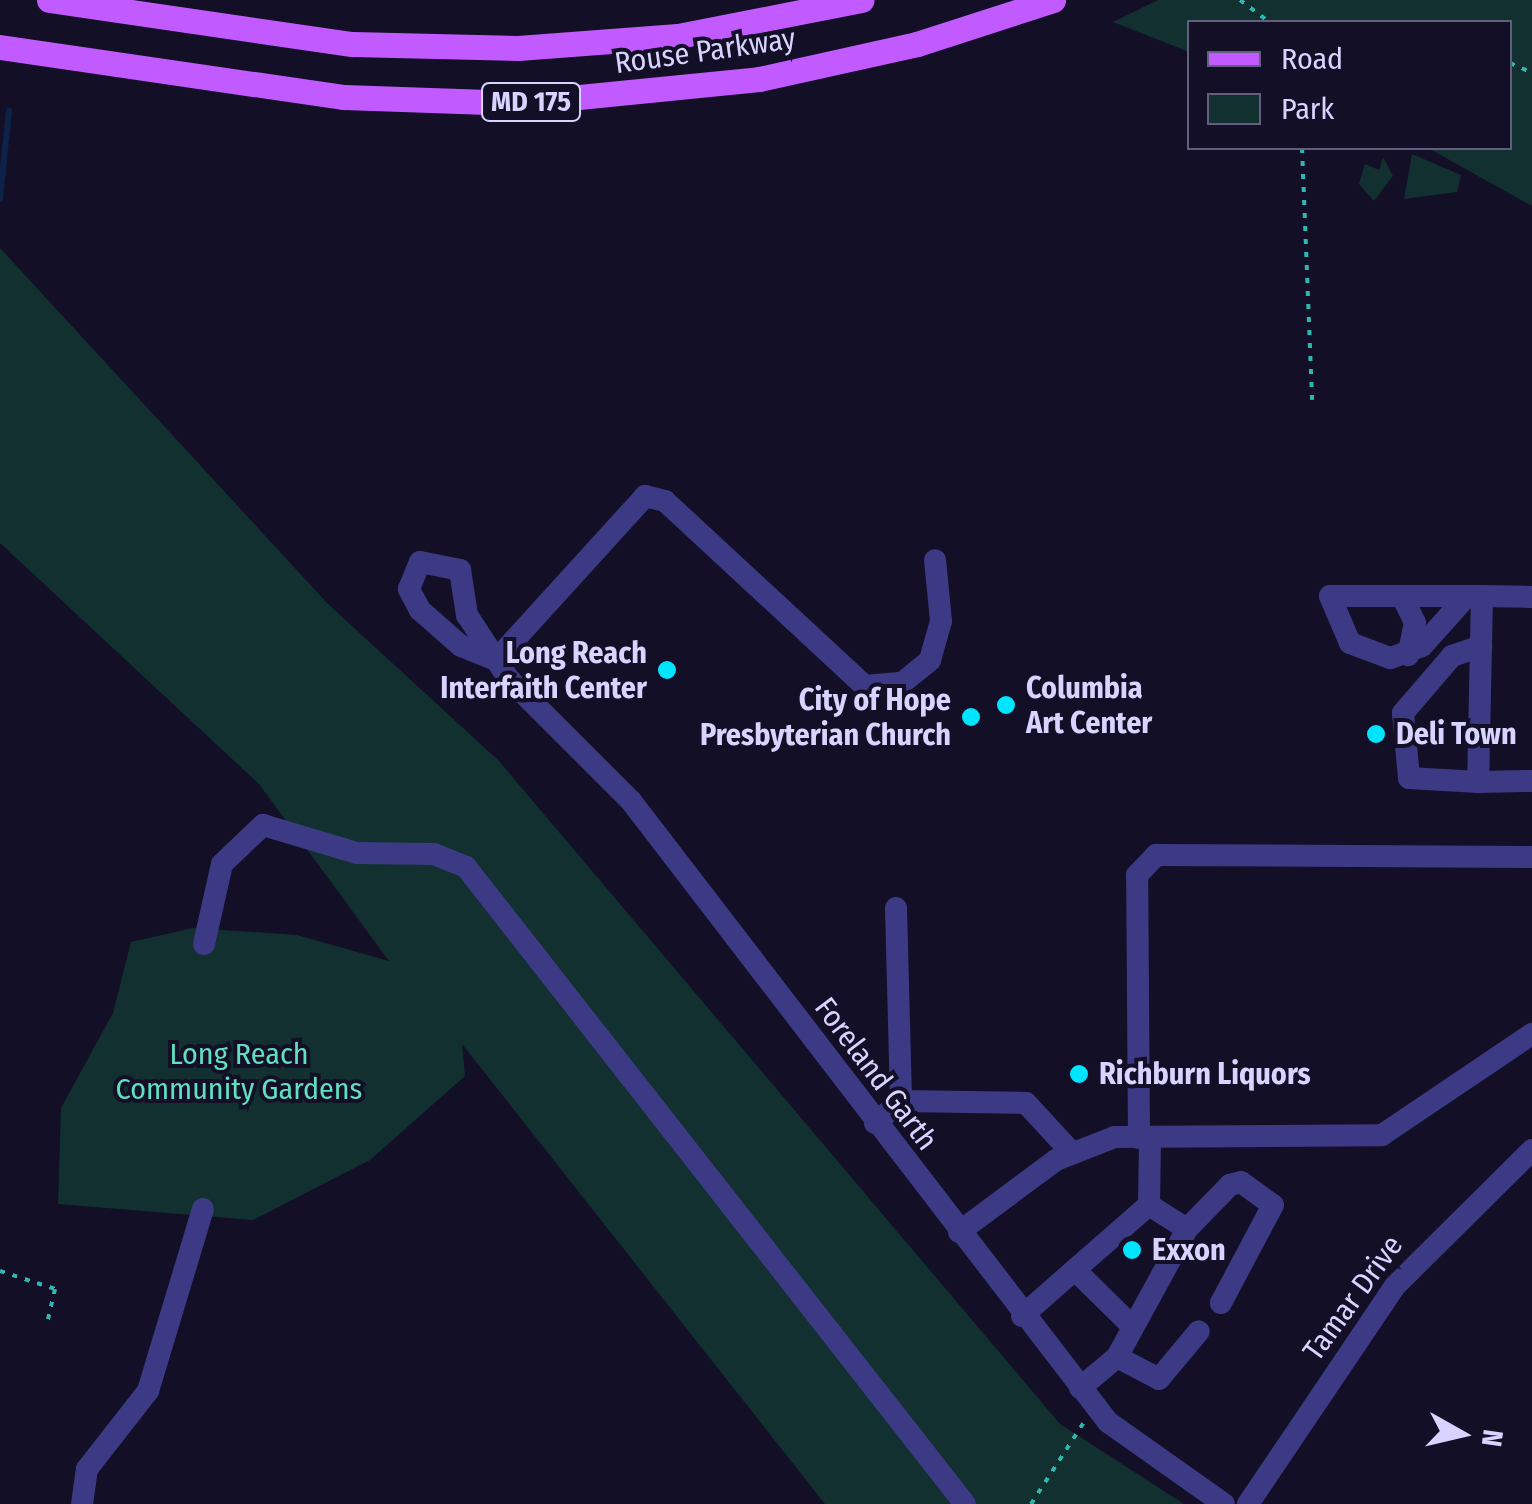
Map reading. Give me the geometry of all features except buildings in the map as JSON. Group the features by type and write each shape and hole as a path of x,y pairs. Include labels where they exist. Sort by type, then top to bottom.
{"main road":[{"name":"Rouse Parkway","path":"49,0 352,44 518,48 678,36 861,0"},
{"name":"Rouse Parkway","path":"0,48 344,97 519,103 759,79 917,44 1053,0"}],"street":[{"path":"496,660 645,496 666,501 865,686 902,683 930,660 940,621 935,560"},
{"name":"Foreland Garth","path":"496,660 461,646 420,610 409,589 420,562 460,570 467,615 496,660 631,801 1087,1397 1155,1463 1224,1504"},
{"path":"1475,596 1408,655 1360,651 1336,624 1330,596 1475,596 1532,597"},
{"path":"1402,596 1415,623 1408,655"},
{"path":"1475,596 1481,646 1478,782"},
{"path":"1481,646 1452,656 1403,714 1409,778 1532,781"},
{"path":"204,944 222,864 263,826 356,853 434,854 466,867 965,1504"},
{"path":"1149,1205 1137,875 1156,855 1532,857"},
{"path":"896,908 901,1101"},
{"path":"959,1232 1072,1152 1144,1138 1382,1136 1532,1034"},
{"path":"875,1123 901,1101 1026,1103 1072,1152"},
{"name":"Tamar Drive","path":"1248,1504 1395,1286 1532,1150"},
{"path":"1087,1397 1116,1357 1187,1230 1220,1192 1242,1182 1274,1213 1220,1303"},
{"path":"1149,1205 1187,1230"},
{"path":"1022,1316 1149,1205"},
{"path":"82,1504 87,1469 148,1391 203,1209"},
{"path":"1075,1270 1133,1328"},
{"path":"1116,1357 1159,1379 1199,1331"}],"path":[{"path":"1240,0 1266,20"},
{"path":"1302,150 1312,400"},
{"path":"0,1271 55,1289 46,1324"},
{"path":"1031,1504 1087,1397"}],"green space":[{"path":"1158,0 1532,0 1532,206 1432,150 1512,150 1512,20 1187,20 1187,51 1113,22"},
{"path":"1412,154 1461,175 1457,192 1404,199"},
{"path":"1383,157 1393,176 1374,201 1359,184 1365,164 1379,170"},
{"name":"Long Reach Community Gardens","path":"0,248 328,604 499,761 1060,1424 1184,1504 825,1504 462,1044 465,1076 370,1160 253,1220 58,1204 61,1108 113,1013 131,942 193,928 297,935 389,961 259,784 0,543"}],"waterway":[{"path":"0,199 9,110"}],"place":[{"name":"Long Reach Interfaith Center","path":"667,670"},
{"name":"Columbia Art Center","path":"1006,705"},
{"name":"City of Hope Presbyterian Church","path":"971,717"},
{"name":"Deli Town","path":"1376,734"},
{"name":"Richburn Liquors","path":"1079,1074"},
{"name":"Exxon","path":"1132,1250"}]}
